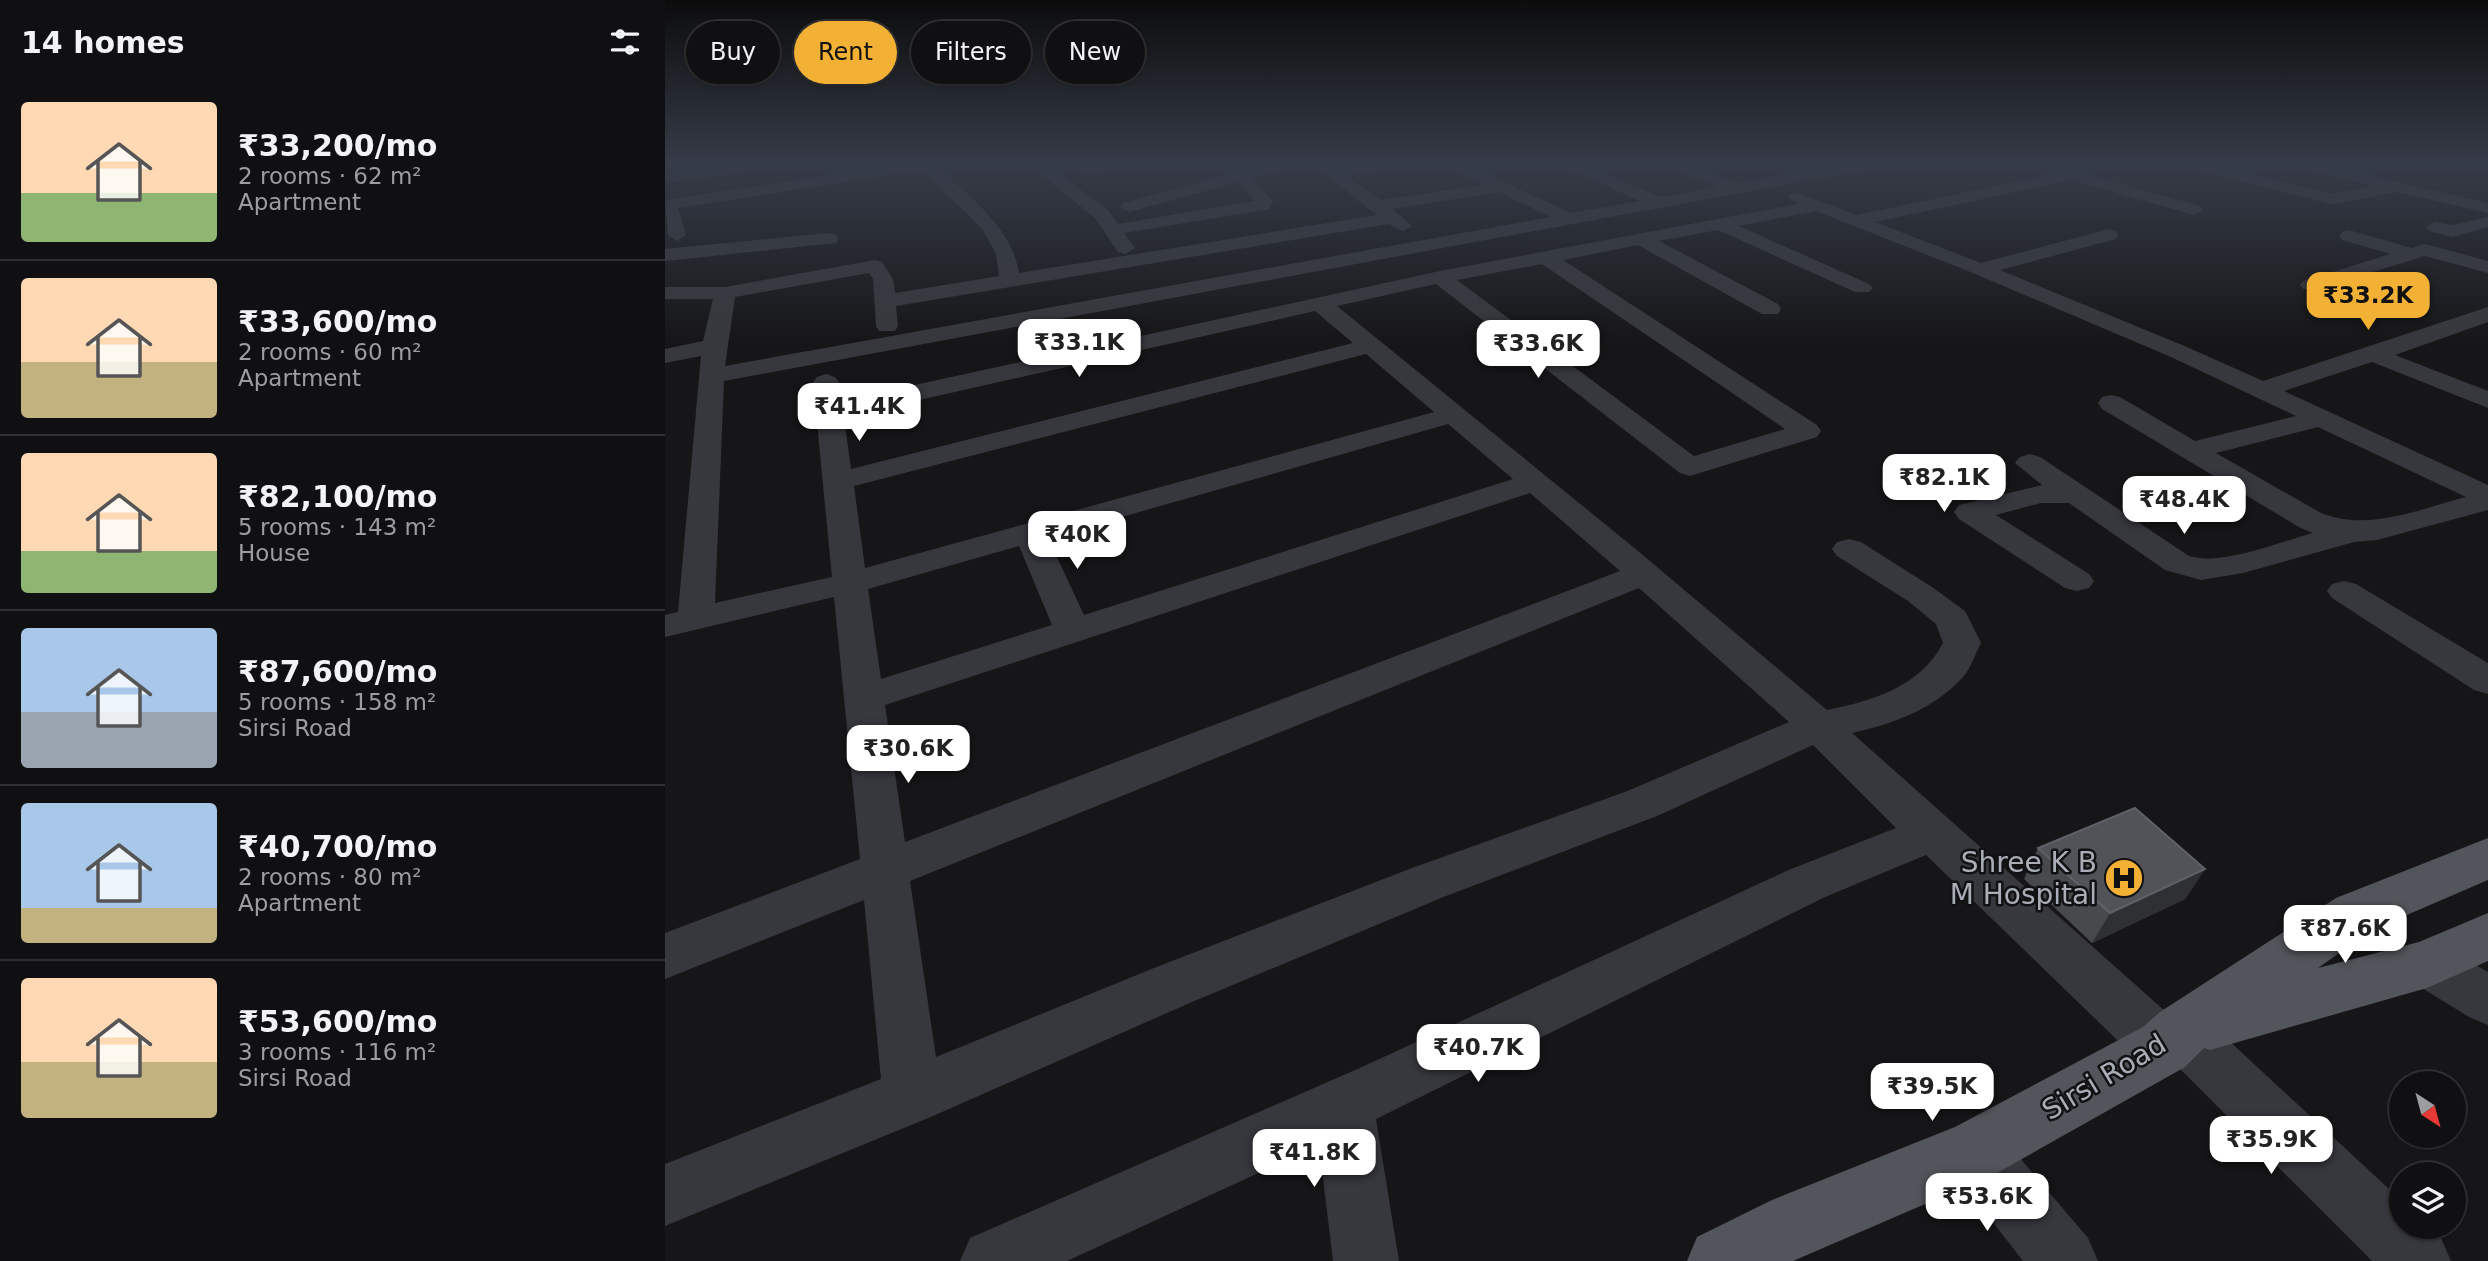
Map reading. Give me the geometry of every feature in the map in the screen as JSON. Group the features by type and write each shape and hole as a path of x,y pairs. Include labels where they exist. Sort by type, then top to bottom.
{"main road":[{"name":"Sirsi Road","path":"1721,1261 1796,1224 1975,1151 2172,1039 2354,914 2488,858"},
{"name":"Sirsi Road","path":"2172,1039 2427,964 2488,936"}],"street":[{"path":"674,224 677,235"},
{"path":"988,224 1006,254 1010,280"},
{"path":"1108,224 1135,260"},
{"path":"885,301 1239,243 1329,224"},
{"path":"1400,224 1429,245"},
{"path":"712,376 1543,224"},
{"path":"830,412 1440,277 1720,224 1863,288"},
{"path":"1861,224 1980,269 2262,390 2488,496"},
{"path":"2435,227 2453,231 2481,224"},
{"path":"665,255 832,231 819,245 821,274"},
{"path":"1980,269 2109,235"},
{"path":"2349,236 2413,254"},
{"path":"1641,239 1770,309"},
{"path":"1239,243 1265,275"},
{"path":"2309,285 2425,250 2488,267"},
{"path":"1440,277 1690,467 1807,431 1545,257"},
{"path":"665,293 726,293 875,266 883,279 889,344"},
{"path":"696,618 714,346 726,293"},
{"path":"1319,303 1455,414 1819,726 1932,833 2172,1039 2418,1261"},
{"path":"2262,390 2448,330 2488,314"},
{"path":"2448,330 2478,340"},
{"path":"665,355 714,346"},
{"path":"839,481 1371,346"},
{"path":"2372,354 2488,400"},
{"path":"826,382 912,1096"},
{"path":"2111,403 2310,520 2332,529 2354,532"},
{"path":"665,626 851,583 1455,414"},
{"path":"2192,450 2323,418"},
{"path":"2030,463 2177,563 2201,570 2243,563 2354,532 2377,530 2488,501"},
{"path":"864,698 1534,482"},
{"path":"2075,494 2041,494 1970,512 2077,581"},
{"path":"1029,533 1073,631"},
{"path":"665,1195 1429,882 1641,804 1819,726 1880,713 1924,690 1950,667 1962,643 1952,619 1920,594 1849,549"},
{"path":"665,956 1643,574"},
{"path":"2344,591 2488,681"},
{"path":"993,1261 1344,1105 1808,883 1932,833"},
{"path":"2427,964 2488,1000"},
{"path":"1344,1105 1366,1261"},
{"path":"1975,1151 2065,1261"}],"building":[{"path":"2135,808 2205,869 2110,913 2038,848"}],"place":[{"name":"Shree K B M Hospital","path":"2124,878"}]}
